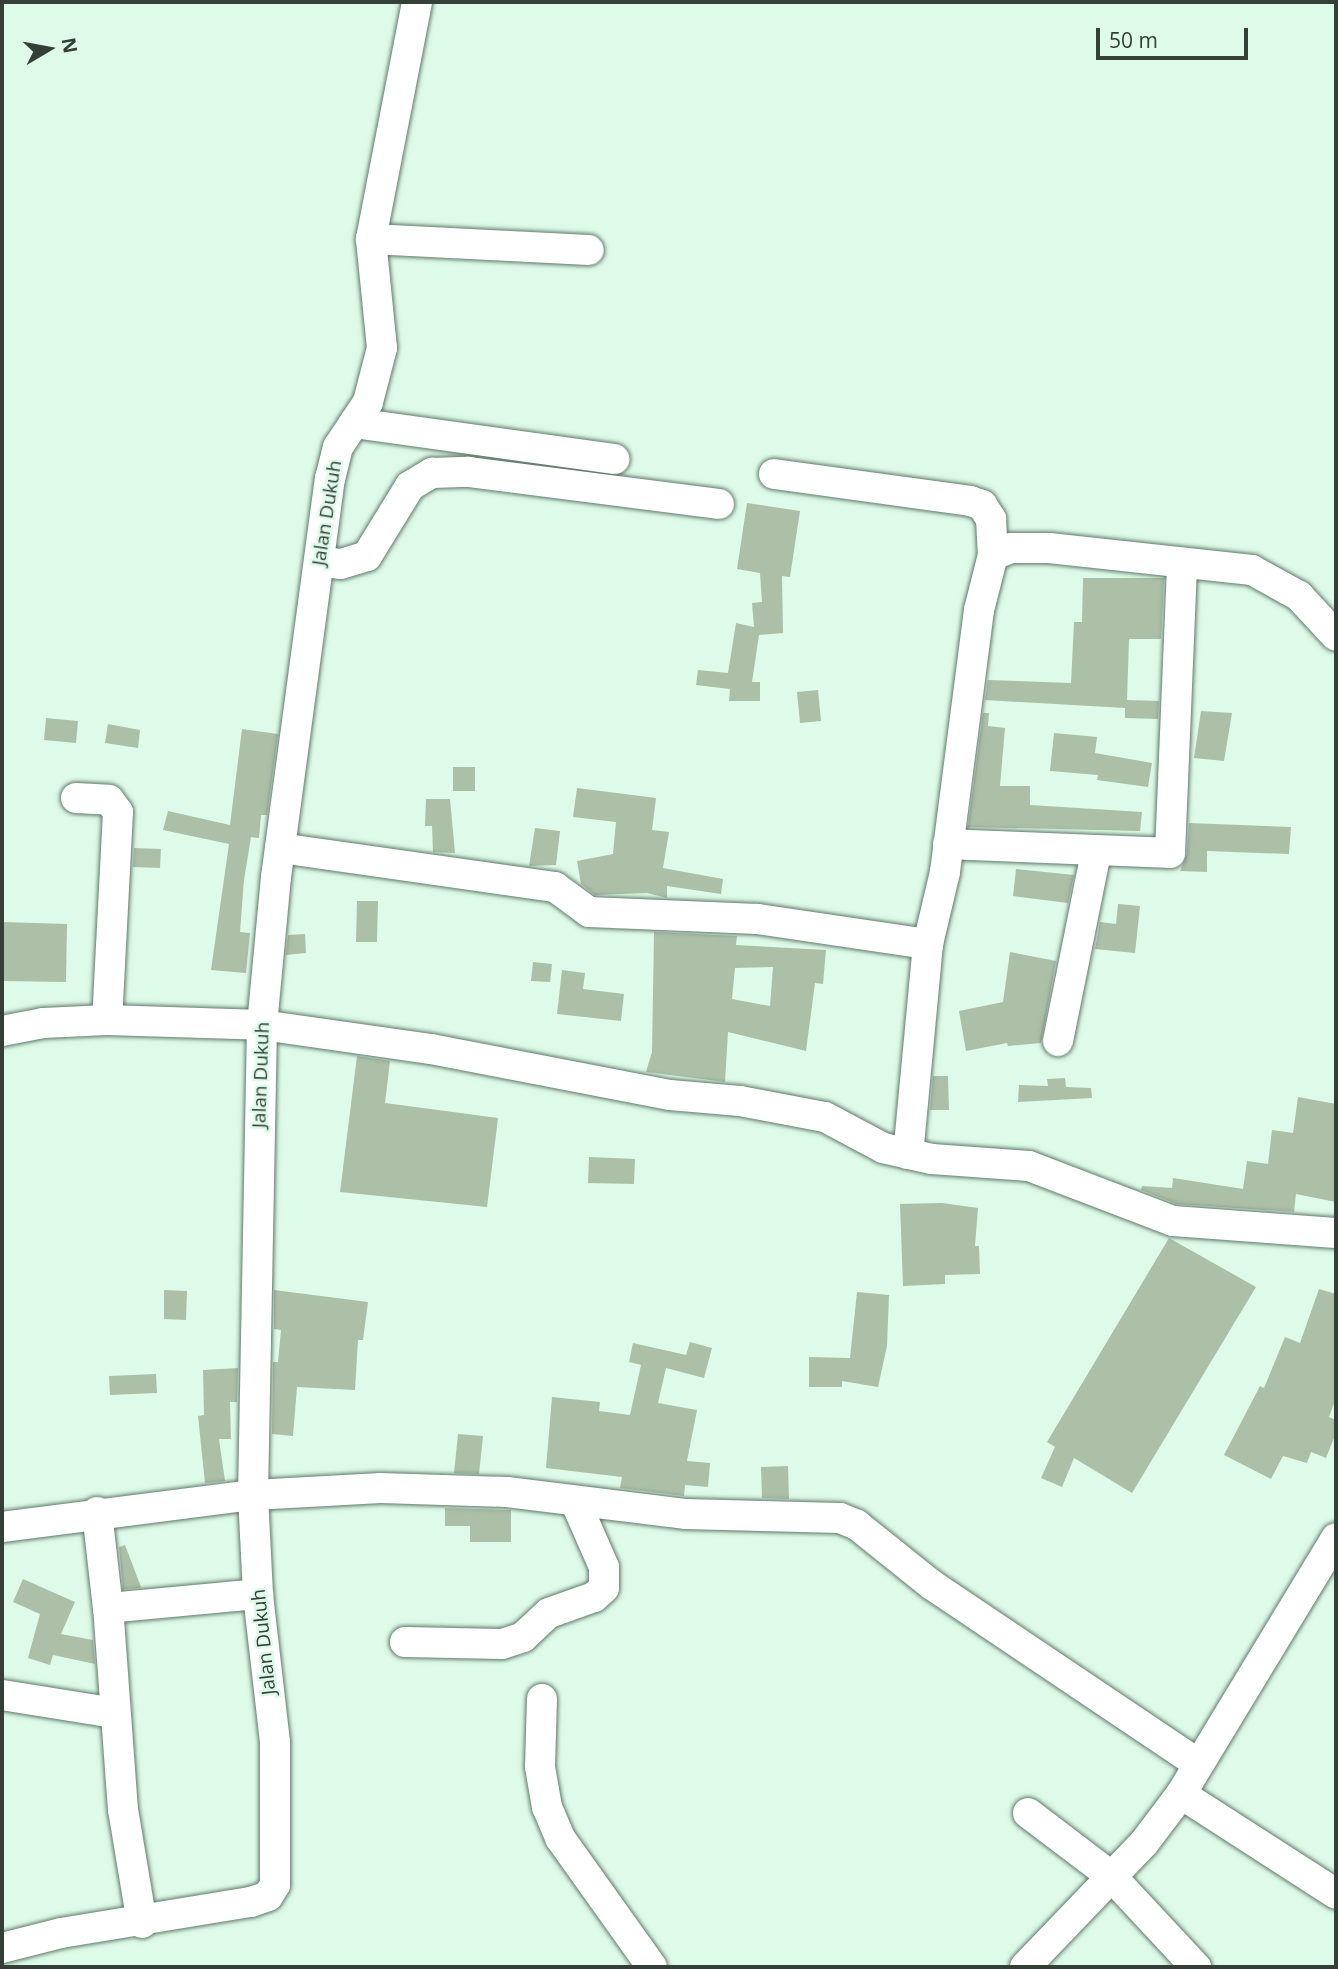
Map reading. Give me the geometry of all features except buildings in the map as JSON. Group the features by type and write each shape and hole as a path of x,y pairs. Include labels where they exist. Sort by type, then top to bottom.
{"street":[{"name":"Jalan Dukuh","path":"2,1948 61,1933 142,1923 251,1902 268,1896 275,1885 275,1742 258,1594 253,1495 262,1025 280,848 330,478 338,447 377,379 383,339 371,239 417,2"},
{"path":"371,239 589,250"},
{"path":"354,423 615,459"},
{"path":"319,561 341,564 367,556 410,486 432,474 469,472 719,504"},
{"path":"774,474 982,505 991,519 993,555 979,610 948,844 929,944 908,1154"},
{"path":"993,555 1011,548 1049,548 1182,565 1252,570 1298,596 1336,636"},
{"path":"948,844 1096,853 1167,854 1173,849 1182,565"},
{"path":"76,798 109,800 118,812 107,1020"},
{"path":"280,848 555,887 589,912 758,919 929,944"},
{"path":"1058,1041 1096,853"},
{"path":"2,1031 43,1023 107,1020 262,1025 431,1049 670,1095 825,1117 883,1148 908,1154 1029,1166 1174,1221 1336,1233"},
{"path":"2,1527 97,1512 253,1495 431,1488 685,1514 850,1520 932,1585 1198,1764"},
{"path":"405,1642 502,1644 523,1637 549,1613 594,1597 604,1588 604,1567 575,1501"},
{"path":"97,1512 123,1810 142,1923"},
{"path":"1025,1967 1144,1843 1181,1794 1336,1538"},
{"path":"107,1608 258,1594"},
{"path":"2,1695 115,1713"},
{"path":"542,1699 540,1767 547,1807 560,1838 652,1967"},
{"path":"1181,1794 1336,1894"},
{"path":"1028,1813 1111,1876 1196,1967"}]}
